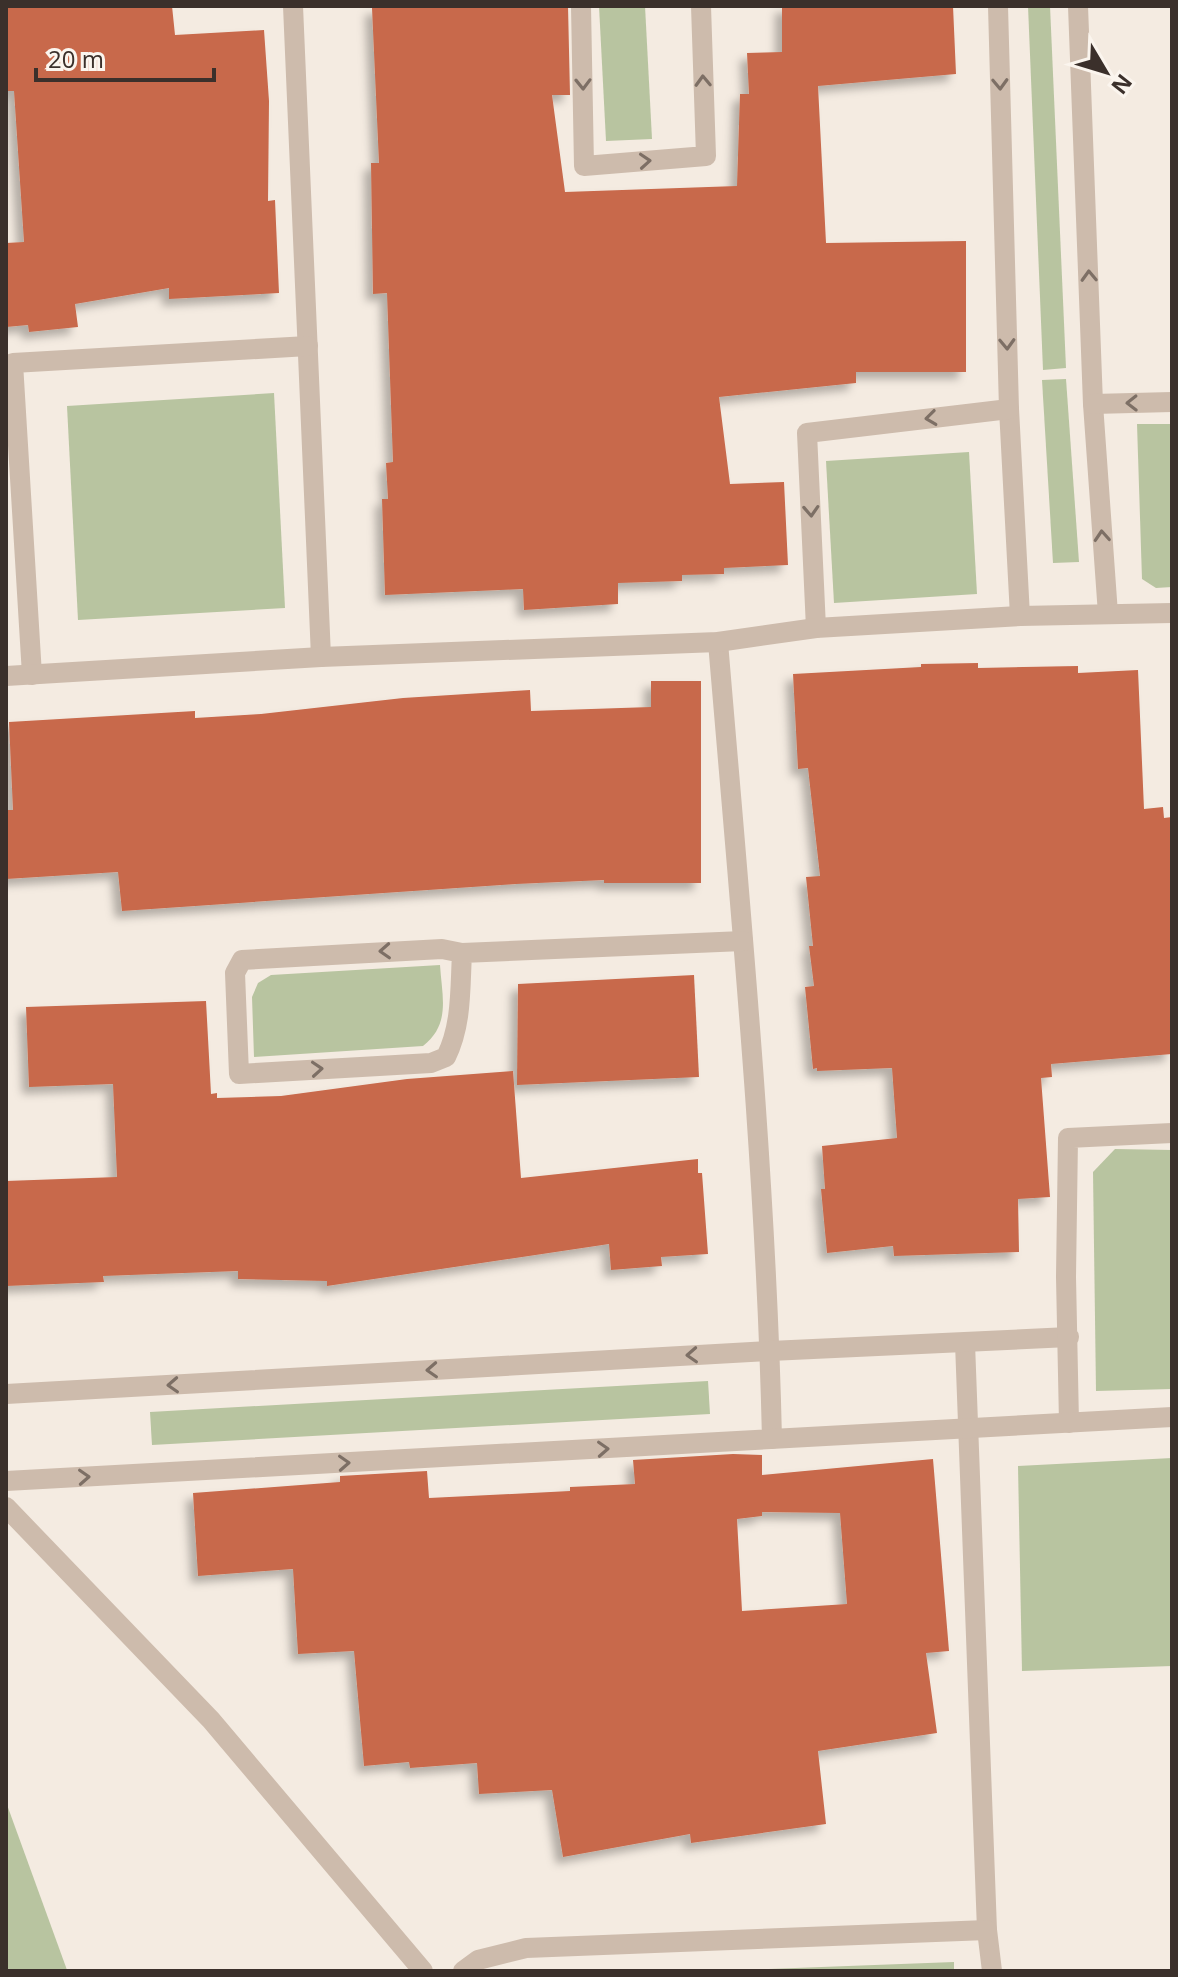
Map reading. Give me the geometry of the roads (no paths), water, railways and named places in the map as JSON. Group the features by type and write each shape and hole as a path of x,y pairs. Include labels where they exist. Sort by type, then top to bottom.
{"street":[{"path":"293,6 321,657"},
{"path":"581,6 584,166 706,156 701,6"},
{"path":"998,6 1009,409 1020,616"},
{"path":"1078,6 1093,404 1108,614"},
{"path":"32,675 13,363 308,346"},
{"path":"1093,404 1172,402"},
{"path":"816,628 807,433 1009,409"},
{"path":"6,676 321,657 718,642 816,628 1020,616 1172,613"},
{"path":"718,642 743,941 770,1351 772,1439"},
{"path":"462,953 458,1024 446,1057 431,1063 239,1074 235,973 242,960 442,949 462,953 743,941"},
{"path":"1069,1423 1066,1277 1068,1138 1172,1133"},
{"path":"6,1394 1069,1337"},
{"path":"965,1343 987,1930 992,1971"},
{"path":"6,1481 1172,1417"},
{"path":"6,1507 211,1720 423,1971"},
{"path":"463,1971 478,1960 526,1948 987,1930"}]}
